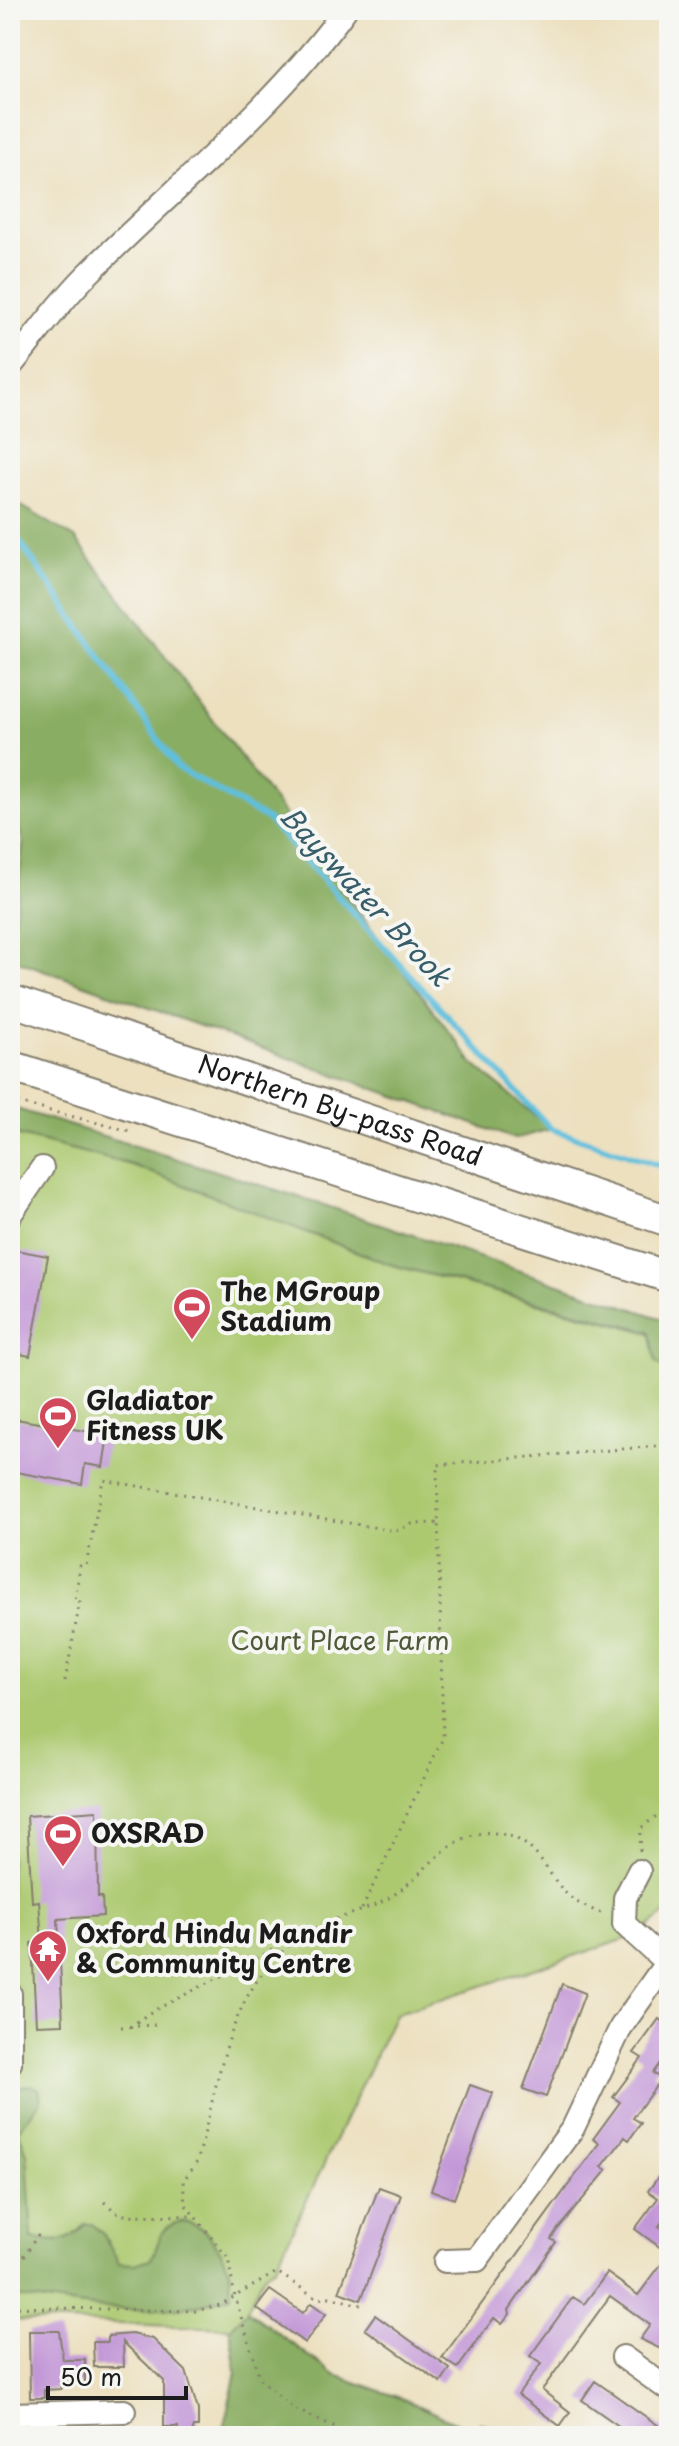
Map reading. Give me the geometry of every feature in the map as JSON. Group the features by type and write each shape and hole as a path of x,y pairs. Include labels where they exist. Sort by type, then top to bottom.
{"highway":[{"name":"Northern By-pass Road","path":"10,1000 669,1221"},
{"name":"Northern By-pass Road","path":"10,1069 669,1277"}],"street":[{"path":"10,367 86,276 250,117 327,36 345,10"},
{"path":"10,1215 42,1168"},
{"path":"445,2261 477,2260 568,2137 621,2027 667,1964 630,1930 625,1898 639,1871"},
{"path":"10,1994 13,2026 10,2063"},
{"path":"623,2357 667,2385"},
{"path":"10,2414 124,2411"}],"path":[{"path":"362,1909 443,1738 437,1465 669,1445"},
{"path":"65,1681 80,1602 75,1601 80,1566 86,1566 103,1480 395,1531 412,1524 440,1523"},
{"path":"639,1871 641,1828 669,1806"},
{"path":"130,2027 149,2013 316,1928 398,1892 452,1847 471,1836 497,1833 529,1847 549,1866 562,1889 582,1906 630,1930"},
{"path":"316,1928 282,1950 243,1999 197,2162 183,2181 185,2204 228,2258 235,2297 260,2379 294,2409 343,2430 373,2436"},
{"path":"121,2027 155,2025"},
{"path":"104,2202 120,2215 193,2216"},
{"path":"10,2263 23,2258 41,2230"},
{"path":"10,2307 195,2311 235,2297 277,2272 318,2299 329,2297 365,2306"}],"green space":[{"path":"10,499 75,538 471,1060 467,1059 551,1129 515,1139 10,958 10,932 15,917 23,844 10,791"},
{"path":"10,1107 312,1201 669,1321 669,1371 656,1362 650,1331 389,1264 132,1165 12,1134 10,1137"},
{"name":"Court Place Farm","path":"10,1133 132,1165 389,1264 669,1338 669,1911 635,1936 395,2014 275,2267 265,2273 247,2310 335,2375 403,2399 474,2431 480,2423 519,2436 222,2434 236,2373 230,2328 10,2320"},
{"path":"31,2085 39,2089 41,2101 18,2130 27,2153 32,2239 67,2239 85,2224 92,2224 104,2235 119,2263 134,2264 151,2259 162,2234 174,2224 194,2224 212,2239 225,2260 230,2273 231,2296 204,2304 149,2310 93,2307 10,2296 10,2089"},
{"path":"247,2311 335,2375 403,2399 474,2431 480,2423 519,2436 222,2436 236,2373 230,2328"}],"building":[{"path":"10,1249 48,1256 30,1356 10,1352"},
{"name":"Gladiator Fitness UK","path":"10,1418 108,1435 103,1467 85,1464 82,1484 10,1471"},
{"name":"OXSRAD","path":"97,1811 98,1897 102,1897 103,1916 58,1919 63,2024 36,2025 32,1943 42,1942 39,1901 32,1902 27,1816"},
{"path":"562,1984 585,1993 546,2097 523,2089"},
{"path":"659,2019 669,2026 669,2050 653,2073 661,2079 633,2118 641,2123 629,2140 625,2137 602,2167 607,2170 557,2230 551,2239 556,2242 509,2310 510,2314 502,2324 494,2318 458,2368 442,2358 599,2143 593,2139 620,2102 613,2097 642,2058 634,2053"},
{"path":"470,2085 493,2093 454,2199 431,2190"},
{"path":"669,2162 669,2213 659,2226 669,2233 669,2254 635,2229 658,2198 648,2191"},
{"path":"379,2187 401,2195 361,2300 339,2292"},
{"path":"669,2254 669,2353 640,2339 650,2325 610,2296 542,2390 570,2412 560,2426 518,2395 541,2364 530,2356 573,2297 584,2304 607,2273 638,2295"},
{"path":"270,2290 303,2313 311,2303 326,2314 305,2343 256,2308"},
{"path":"375,2315 450,2369 441,2383 365,2329"},
{"path":"29,2331 59,2331 63,2360 85,2360 85,2383 60,2383 61,2389 44,2390 44,2398 30,2398"},
{"path":"132,2334 153,2339 186,2371 198,2410 198,2427 194,2427 191,2436 176,2436 178,2427 164,2427 164,2381 123,2342 124,2367 94,2367 93,2342 108,2342 108,2336"},
{"path":"595,2381 669,2433 669,2436 633,2436 582,2400"}],"waterway":[{"name":"Bayswater Brook","path":"10,528 178,768 268,820 551,1129 669,1168"}],"place":[{"name":"The MGroup Stadium","path":"192,1341"},
{"name":"Gladiator Fitness UK","path":"58,1450"},
{"name":"OXSRAD","path":"63,1868"},
{"name":"Oxford Hindu Mandir & Community Centre","path":"48,1983"}]}
